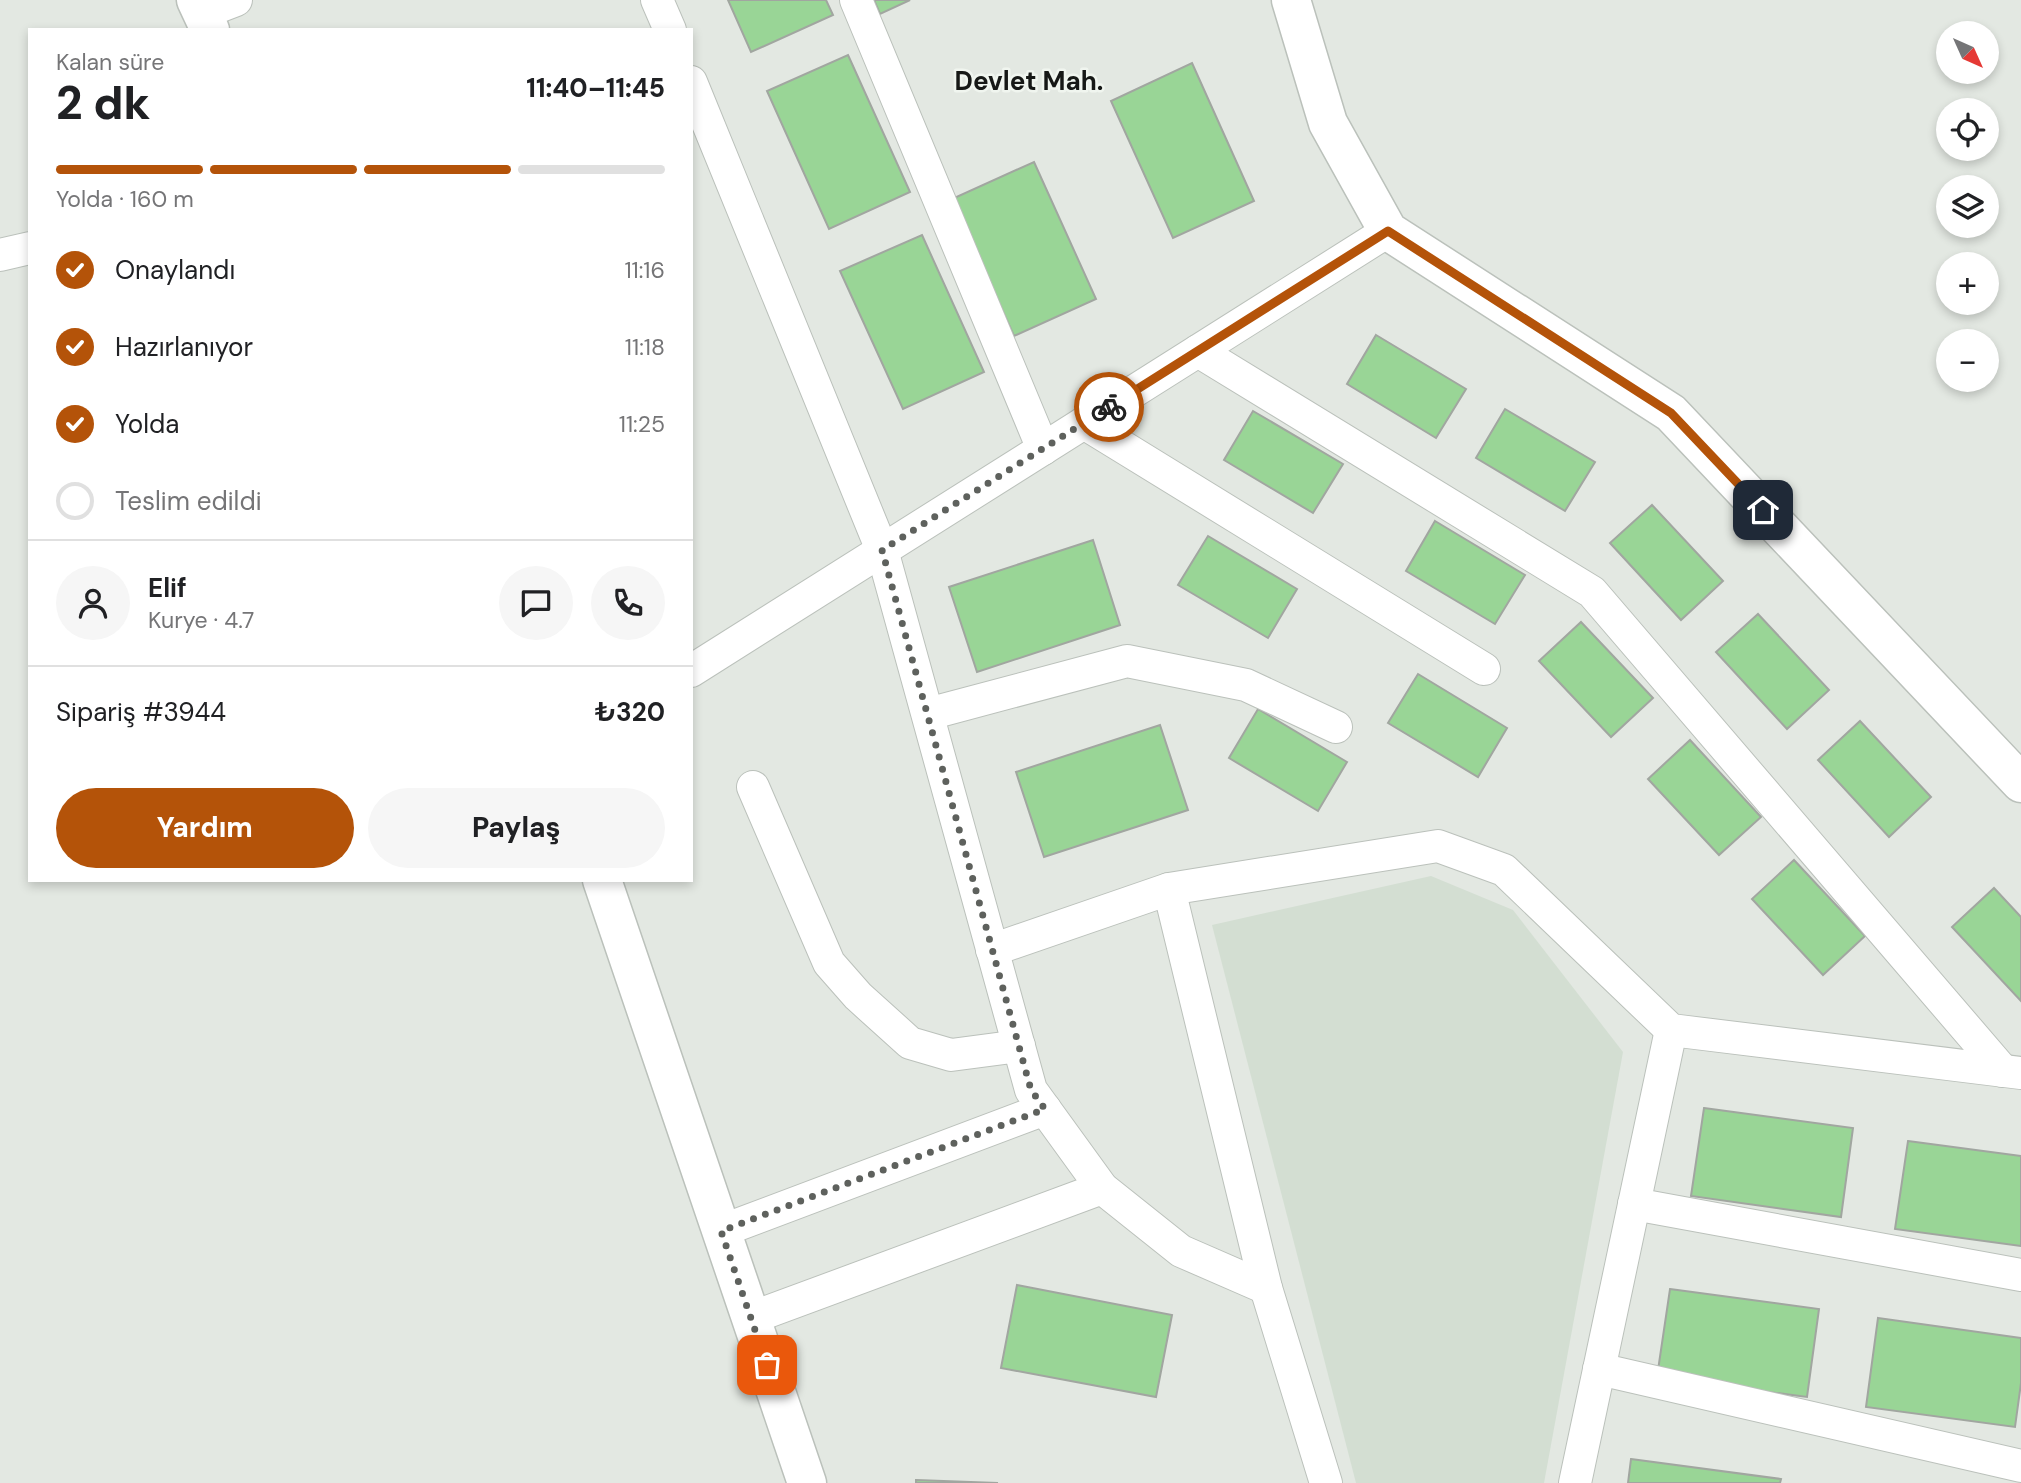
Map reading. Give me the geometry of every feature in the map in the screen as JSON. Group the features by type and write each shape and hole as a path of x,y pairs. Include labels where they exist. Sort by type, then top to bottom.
{"street":[{"path":"657,0 669,28"},
{"path":"856,0 1043,449"},
{"path":"1291,0 1328,122 1388,231 1671,413 2021,783"},
{"path":"693,92 701,132 882,550 1031,1090 1102,1188 1181,1251 1266,1287"},
{"path":"693,670 1388,231"},
{"path":"0,255 28,248"},
{"path":"1198,351 1592,592 2012,1072"},
{"path":"1084,423 1484,669"},
{"path":"928,714 1127,662 1246,685 1336,727"},
{"path":"753,787 829,963 858,996 910,1043 951,1055 1019,1046"},
{"path":"992,950 1169,889 1438,846 1504,870 1671,1030 2012,1072"},
{"path":"603,882 807,1483"},
{"path":"1169,889 1266,1287 1325,1483"},
{"path":"1575,1483 1671,1030"},
{"path":"721,1231 1045,1109"},
{"path":"751,1318 1102,1188"},
{"path":"1634,1204 2021,1275"},
{"path":"1599,1369 2021,1466"}],"shaded area":[{"path":"1431,876 1513,910 1623,1052 1544,1483 1356,1483 1212,925"}],"building":[{"path":"728,0 826,0 833,15 751,52"},
{"path":"874,0 910,0 880,14"},
{"path":"848,55 910,192 829,229 767,91"},
{"path":"1192,63 1254,201 1173,238 1111,101"},
{"path":"1034,162 1096,299 1014,336 952,199"},
{"path":"922,235 984,372 903,409 840,271"},
{"path":"1376,335 1466,389 1436,438 1347,384"},
{"path":"1505,409 1595,462 1565,511 1476,458"},
{"path":"1253,411 1343,464 1313,513 1224,460"},
{"path":"1652,505 1723,581 1681,620 1610,543"},
{"path":"1435,521 1525,575 1495,624 1406,571"},
{"path":"1208,536 1297,589 1268,638 1178,585"},
{"path":"1093,540 1120,625 977,672 949,587"},
{"path":"1758,614 1829,690 1787,729 1716,652"},
{"path":"1581,622 1653,698 1611,737 1539,661"},
{"path":"1418,674 1507,728 1478,777 1388,723"},
{"path":"1258,709 1347,762 1318,811 1229,758"},
{"path":"1860,721 1931,797 1889,837 1818,760"},
{"path":"1160,725 1188,810 1044,857 1016,772"},
{"path":"1690,740 1761,817 1719,855 1648,779"},
{"path":"1794,860 1865,936 1823,975 1752,899"},
{"path":"1994,888 2021,917 2021,1001 1952,927"},
{"path":"1704,1108 1853,1128 1841,1217 1691,1196"},
{"path":"1908,1141 2021,1156 2021,1246 1895,1229"},
{"path":"1017,1285 1172,1315 1156,1397 1001,1368"},
{"path":"1670,1289 1819,1309 1807,1397 1657,1377"},
{"path":"1878,1318 2021,1338 2021,1383 2015,1427 1866,1407"},
{"path":"1631,1459 1781,1479 1780,1483 1628,1483"},
{"path":"916,1480 998,1483 916,1483"}],"way so far":[{"path":"767,1365 721,1231 1045,1109 1031,1090 882,550 1109,407"}],"district":[{"name":"Devlet Mah.","path":"1029,81"}],"route":[{"path":"1109,407 1388,231 1671,413 1763,510"}]}
